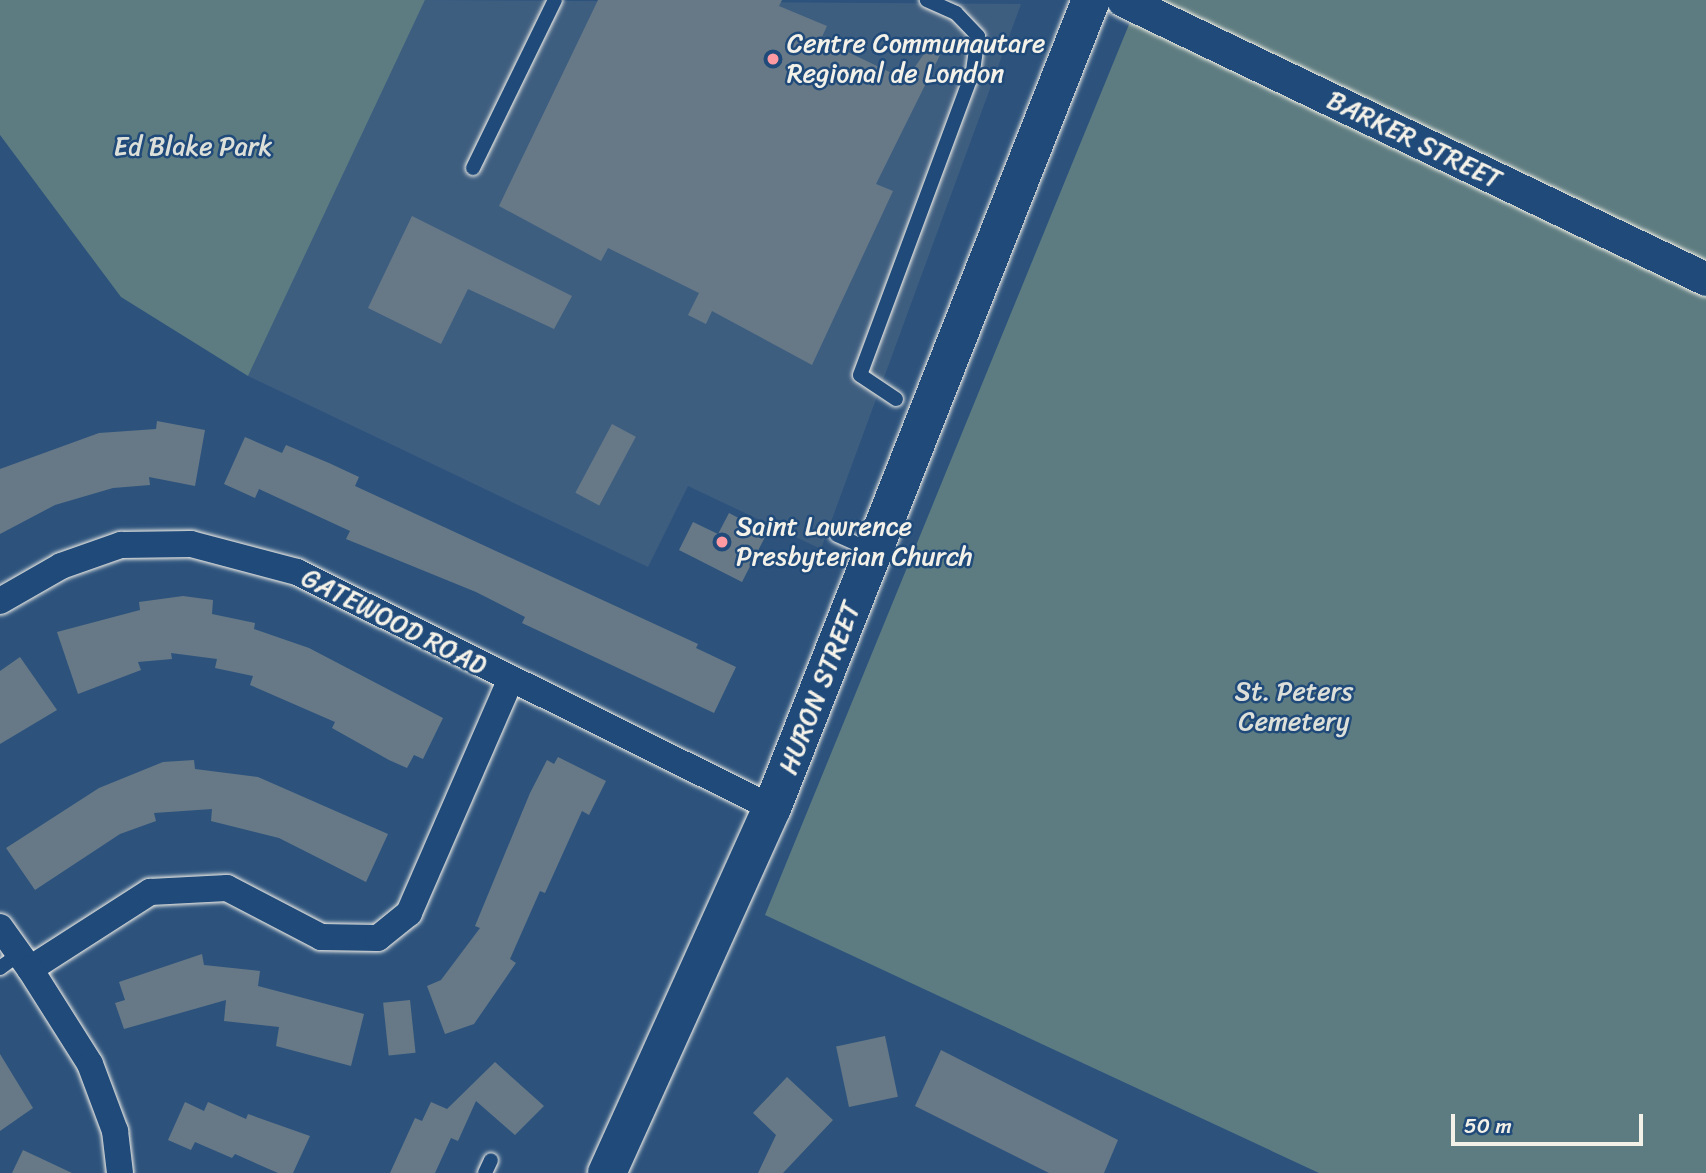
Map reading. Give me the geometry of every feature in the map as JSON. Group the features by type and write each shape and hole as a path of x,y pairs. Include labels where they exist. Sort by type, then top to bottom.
{"main road":[{"name":"HURON STREET","path":"607,1173 772,808 1091,0"}],"street":[{"name":"BARKER STREET","path":"1123,0 1706,279"},
{"name":"GATEWOOD ROAD","path":"0,601 61,566 121,545 191,544 297,572 510,681 772,808"},
{"path":"16,964 150,891 227,888 321,937 378,938 409,913 510,681"},
{"path":"0,927 16,964 90,1065 115,1131 120,1173"}],"lane":[{"path":"473,168 555,0"},
{"path":"896,399 860,375 973,71 978,36 956,13 927,0"},
{"path":"837,535 873,552"}],"shaded area":[{"path":"425,0 1021,4 821,549 688,486 648,567 248,376"}],"green space":[{"name":"Ed Blake Park","path":"0,0 425,0 248,376 121,297 0,135"},
{"name":"St. Peters Cemetery","path":"1139,0 1706,0 1706,1173 1319,1173 765,915"}],"building":[{"path":"598,0 782,0 779,6 827,26 821,39 906,80 930,45 942,51 876,184 893,191 812,365 712,311 706,324 688,315 699,293 608,248 601,261 499,206"},
{"path":"412,216 572,296 554,329 468,289 441,344 368,308"},
{"path":"157,421 205,430 195,486 149,477 150,485 113,488 55,505 0,534 0,469 99,433 156,429"},
{"path":"612,424 636,437 599,506 575,493"},
{"path":"245,437 282,453 286,445 329,463 359,477 355,486 698,644 696,648 736,667 714,713 522,623 525,617 476,592 346,539 350,531 259,489 255,498 224,484"},
{"name":"Saint Lawrence Presbyterian Church","path":"729,513 767,533 742,582 679,550 693,522 718,534"},
{"path":"183,596 213,600 212,614 255,623 254,629 309,648 443,718 423,759 414,755 407,768 389,760 332,728 335,722 250,685 253,676 215,668 217,659 171,653 172,659 138,662 141,670 78,694 57,632 140,610 139,602"},
{"path":"20,657 57,710 0,744 0,671"},
{"path":"558,757 606,781 589,815 582,811 545,893 540,891 510,959 516,963 474,1024 445,1034 427,986 441,980 480,928 475,926 530,793 547,760 554,764"},
{"path":"194,760 195,769 258,777 388,834 366,882 279,838 211,821 212,809 154,813 156,821 120,834 35,890 6,848 99,788 163,762"},
{"path":"202,954 204,965 260,971 258,986 364,1014 351,1066 276,1046 279,1027 224,1021 226,1000 124,1029 115,1003 125,1000 119,982"},
{"path":"410,1000 416,1053 389,1056 383,1003"},
{"path":"885,1036 898,1097 849,1107 836,1046"},
{"path":"941,1050 1118,1140 1104,1173 1049,1173 915,1106"},
{"path":"0,1054 33,1108 0,1131"},
{"path":"495,1062 544,1106 515,1135 476,1101 458,1141 451,1138 435,1173 390,1173 415,1118 422,1121 431,1102 447,1109"},
{"path":"787,1077 833,1120 783,1173 758,1173 776,1135 753,1113"},
{"path":"185,1102 204,1111 208,1102 246,1119 248,1114 310,1136 293,1173 278,1173 235,1154 232,1158 195,1142 191,1150 168,1140"},
{"path":"23,1150 72,1173 12,1173"}],"place":[{"name":"Centre Communautare Regional de London","path":"773,59"},
{"name":"Saint Lawrence Presbyterian Church","path":"722,542"}]}
